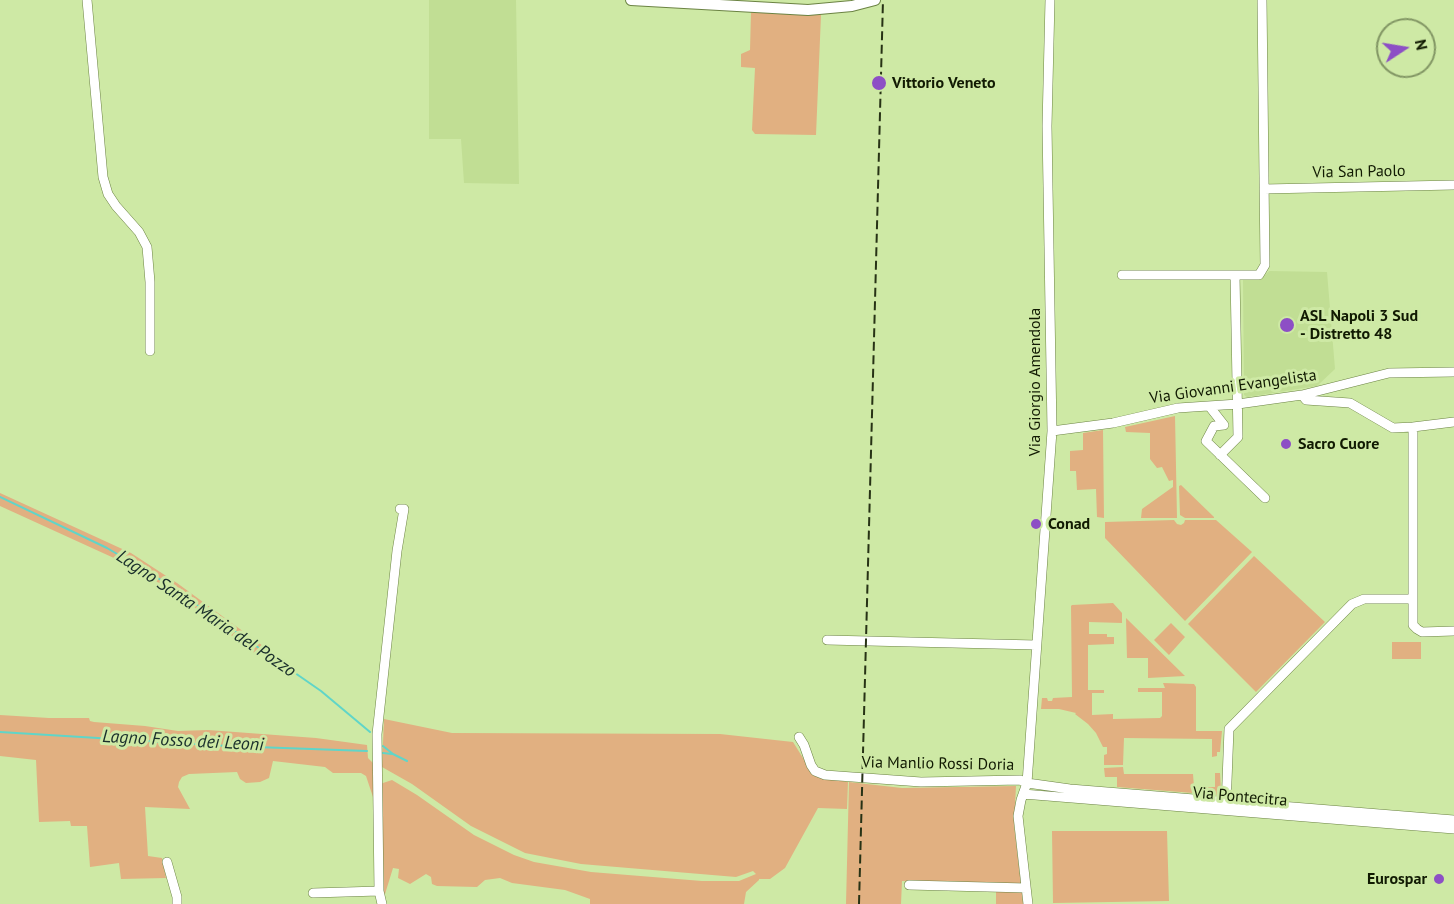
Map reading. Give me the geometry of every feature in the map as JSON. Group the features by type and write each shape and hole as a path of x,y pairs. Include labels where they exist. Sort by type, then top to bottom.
{"street":[{"path":"87,0 104,184 112,200 139,232 147,247 150,282 150,351"},
{"path":"631,0 797,10 834,8 875,0"},
{"name":"Via Giorgio Amendola","path":"1028,783 1052,431 1047,126 1050,0"},
{"path":"1122,275 1259,275 1265,265 1262,0"},
{"name":"Via San Paolo","path":"1264,189 1454,185"},
{"path":"1220,455 1238,437 1235,275"},
{"name":"Via Giovanni Evangelista","path":"1052,431 1113,423 1178,408 1238,404 1302,395 1389,373 1454,372"},
{"path":"1302,395 1306,400 1350,403 1394,428 1454,422"},
{"path":"1209,406 1224,425 1214,426 1206,441 1265,498"},
{"path":"1413,427 1413,625 1422,632 1454,632"},
{"path":"382,904 377,734 397,551 404,509 400,509"},
{"path":"1226,806 1228,729 1352,604 1364,599 1413,599"},
{"path":"827,640 1036,645"},
{"name":"Via Manlio Rossi Doria","path":"799,737 811,765 819,774 921,782 1020,780 1028,783"},
{"path":"1029,763 1034,775 1045,786"},
{"path":"1028,783 1018,816 1028,904"},
{"name":"Via Pontecitra","path":"1028,783 1454,829"},
{"name":"Via Pontecitra","path":"1023,794 1454,820"},
{"path":"167,862 177,904"},
{"path":"909,885 1026,888"},
{"path":"313,893 380,891"}],"shaded area":[{"path":"429,0 516,0 519,184 464,183 461,139 429,139"},
{"path":"751,12 821,15 816,135 755,134 752,130 755,68 741,67 741,54 750,50"},
{"name":"ASL Napoli 3 Sud - Distretto 48","path":"1269,271 1327,272 1335,369 1317,386 1247,397 1244,395 1243,280 1261,279"},
{"path":"1175,416 1177,518 1141,518 1142,509 1173,487 1173,480 1169,481 1162,467 1157,468 1150,459 1150,433 1126,432 1125,427"},
{"path":"1103,430 1104,518 1097,517 1096,489 1077,490 1076,471 1070,471 1070,451 1083,450 1083,433"},
{"path":"1181,485 1214,518 1185,518 1180,515 1179,486"},
{"path":"0,493 131,553 177,583 274,654 257,655 194,607 138,569 0,506"},
{"path":"1174,520 1181,525 1185,520 1216,520 1252,552 1185,621 1105,538 1105,522"},
{"path":"1254,556 1325,622 1256,692 1188,624"},
{"path":"1113,603 1122,613 1122,623 1089,622 1089,634 1107,634 1107,637 1114,637 1114,644 1088,645 1088,690 1104,690 1104,693 1092,693 1092,715 1113,714 1113,719 1160,718 1162,716 1162,692 1138,692 1138,688 1165,688 1163,683 1194,684 1196,687 1196,731 1222,731 1220,752 1217,752 1217,756 1212,757 1212,739 1124,738 1123,765 1104,765 1107,747 1103,747 1096,733 1076,713 1059,709 1041,709 1042,698 1052,701 1053,698 1072,697 1071,606"},
{"path":"1126,618 1185,676 1148,678 1148,658 1127,658"},
{"path":"1171,623 1185,637 1169,655 1154,640"},
{"path":"1392,642 1421,642 1421,659 1392,659"},
{"path":"0,715 89,718 94,722 178,731 208,730 316,738 367,745 368,758 373,763 377,800 374,800 366,776 361,773 333,773 325,767 273,761 269,778 260,782 246,783 240,779 237,772 189,774 182,777 178,787 190,809 145,807 148,856 162,858 166,878 121,879 119,863 90,867 87,826 71,826 70,821 39,822 36,760 0,756"},
{"path":"384,719 452,733 720,734 793,742 813,774 848,782 847,809 818,808 785,868 770,879 759,879 746,892 744,904 590,904 590,899 565,890 512,883 500,878 485,880 477,887 437,886 432,884 431,877 426,874 410,884 398,878 399,869 393,868 385,894 381,893 380,784 392,780 474,835 514,855 534,862 591,872 702,881 739,881 756,874 753,871 736,877 581,864 525,853 471,826 412,784 382,767"},
{"path":"1123,767 1124,774 1193,774 1194,787 1215,787 1215,773 1220,773 1221,792 1218,795 1117,787 1117,777 1105,777 1104,768"},
{"path":"849,782 902,788 1016,786 1014,825 1021,884 902,881 901,904 846,904"},
{"path":"1052,831 1167,831 1169,901 1053,903"},
{"path":"996,891 1022,891 1023,904 996,904"}],"waterway":[{"name":"Lagno Santa Maria del Pozzo","path":"0,497 107,548 161,580 321,691 370,732"},
{"name":"Lagno Fosso dei Leoni","path":"0,732 228,746 367,751"},
{"name":"Lagno Santa Maria del Pozzo","path":"383,746 407,761"},
{"name":"Lagno Santa Maria del Pozzo","path":"383,753 392,754"}],"railway":[{"path":"859,904 883,0"}],"place":[{"name":"Vittorio Veneto","path":"879,83"},
{"name":"ASL Napoli 3 Sud - Distretto 48","path":"1287,325"},
{"name":"Sacro Cuore","path":"1286,444"},
{"name":"Conad","path":"1036,524"},
{"name":"Eurospar","path":"1439,879"}]}
